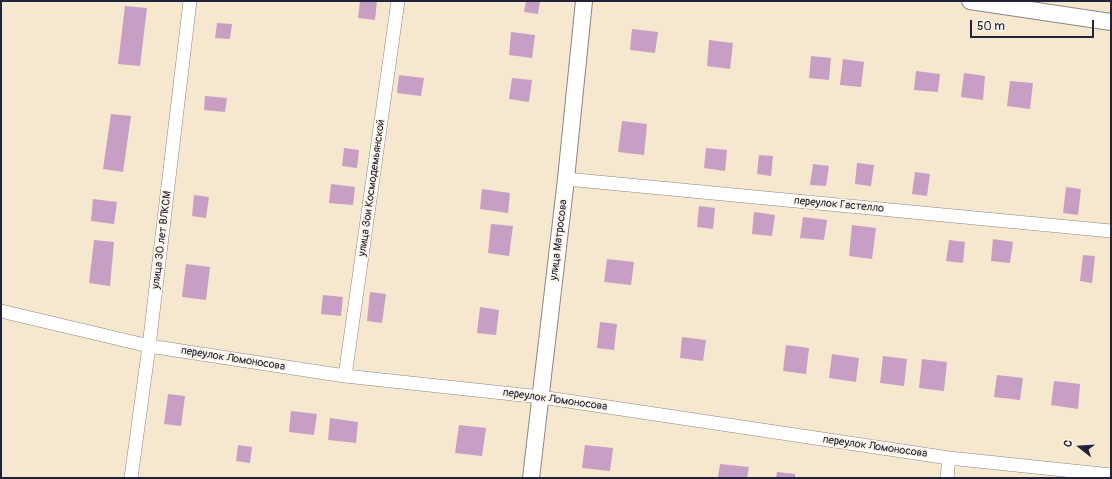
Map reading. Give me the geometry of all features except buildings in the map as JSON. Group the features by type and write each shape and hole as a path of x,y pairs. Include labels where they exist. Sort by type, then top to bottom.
{"street":[{"name":"улица 30 лет ВЛКСМ","path":"131,478 150,346 190,1"},
{"name":"улица Зои Космодемьянской","path":"345,376 398,1"},
{"name":"улица Матросова","path":"531,478 566,179 584,1"},
{"path":"970,1 1111,22"},
{"name":"переулок Гастелло","path":"566,179 1111,231"},
{"name":"переулок Ломоносова","path":"1,311 150,346 345,376 541,397 949,458 1111,475"},
{"path":"946,478 949,458"}]}
